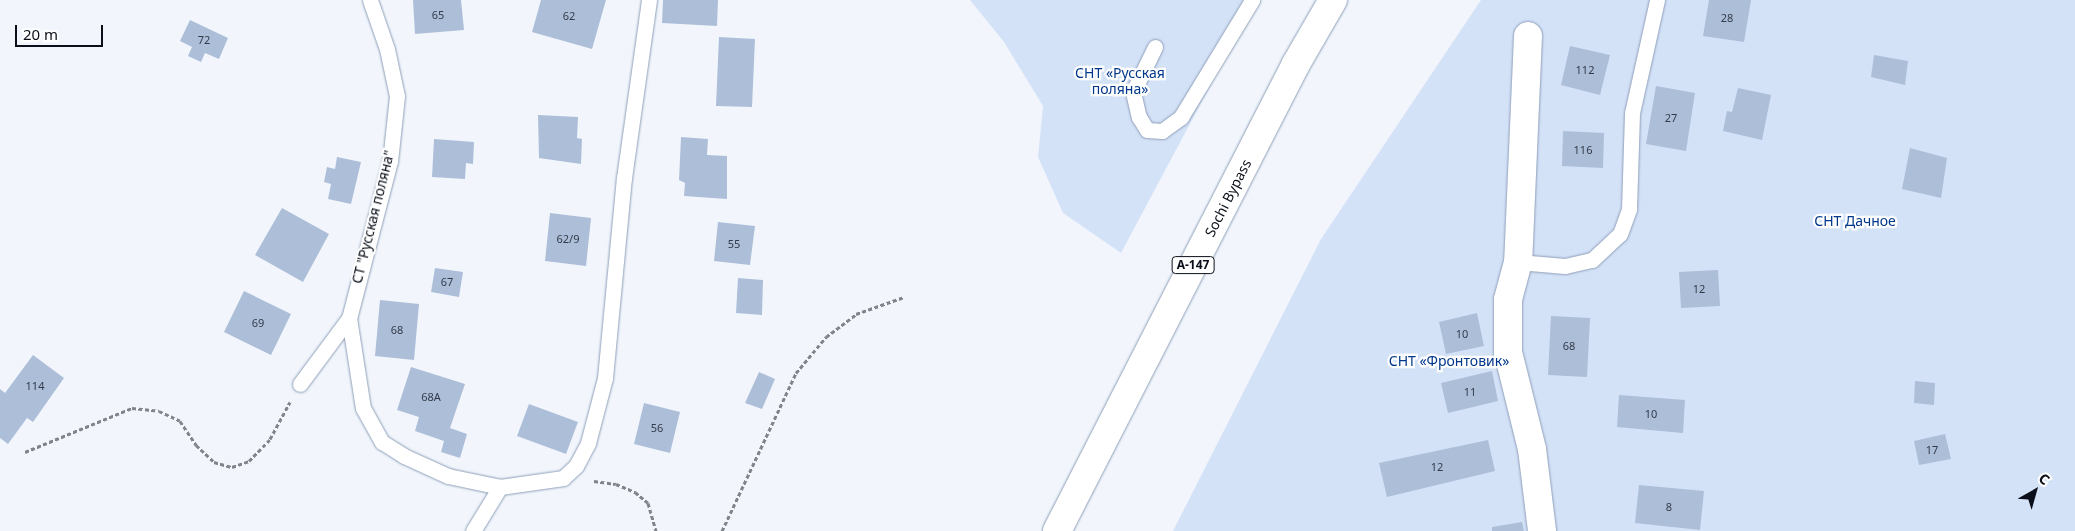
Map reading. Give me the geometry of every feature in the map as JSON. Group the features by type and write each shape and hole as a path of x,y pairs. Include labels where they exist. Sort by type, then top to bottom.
{"main road":[{"name":"Sochi Bypass","path":"1057,531 1291,72 1333,0"},
{"path":"1528,36 1518,262 1508,300 1508,352 1532,449 1542,531"}],"lane":[{"name":"СТ \"Русская поляна\"","path":"349,318 390,161 397,96 387,49 370,0"},
{"path":"349,318 363,408 382,442 448,476 500,487 563,478 576,466 588,443 605,378 624,178 649,0"},
{"path":"1154,47 1133,92 1139,117 1147,130 1162,131 1181,117 1252,0"},
{"path":"1518,262 1565,266 1592,260 1620,234 1629,209 1632,113 1656,0"},
{"path":"300,384 349,318"},
{"path":"473,531 500,487"}],"path":[{"path":"722,531 796,373 826,337 856,314 904,297"},
{"path":"25,452 132,408 159,411 180,422 196,445 214,462 232,467 249,461 270,439 300,384"},
{"path":"563,478 616,484 635,492 648,503 656,531"}],"green space":[{"name":"СНТ «Русская поляна»","path":"970,0 1256,0 1121,253 1063,213 1038,157 1043,106 1004,42"},
{"path":"1481,0 2075,0 2075,531 1173,531 1321,239"}],"building":[{"path":"413,0 461,0 464,30 415,34"},
{"path":"541,0 606,0 592,49 532,32"},
{"path":"663,0 718,0 717,26 662,23"},
{"path":"1709,0 1751,0 1744,42 1703,36"},
{"path":"190,20 228,38 219,59 205,53 201,62 188,56 192,47 180,41"},
{"path":"719,37 755,39 752,107 716,106"},
{"path":"1570,46 1610,55 1600,95 1561,85"},
{"path":"1874,55 1908,61 1905,85 1871,77"},
{"path":"1656,86 1695,93 1686,151 1646,144"},
{"path":"1738,88 1771,95 1762,140 1723,131 1727,111 1732,112"},
{"path":"538,115 578,117 577,138 582,139 581,164 539,158"},
{"path":"1563,131 1604,133 1603,168 1562,166"},
{"path":"681,137 708,139 707,155 727,156 727,199 684,196 685,183 679,180"},
{"path":"434,139 474,142 473,164 466,163 465,179 432,177"},
{"path":"1910,148 1947,158 1941,198 1902,189"},
{"path":"337,157 361,162 351,204 328,199 331,184 324,182 327,167 335,169"},
{"path":"282,208 329,234 303,282 255,255"},
{"path":"550,213 591,218 586,266 545,261"},
{"path":"718,222 755,226 750,265 714,261"},
{"path":"435,268 463,272 459,297 431,292"},
{"path":"1718,270 1720,306 1681,308 1679,272"},
{"path":"738,278 763,280 762,315 736,313"},
{"path":"244,291 291,314 271,355 224,332"},
{"path":"380,300 419,304 414,360 375,356"},
{"path":"1477,313 1484,346 1446,354 1439,322"},
{"path":"1551,316 1590,318 1587,377 1548,375"},
{"path":"33,355 64,378 33,422 27,418 8,444 0,438 0,389 5,393"},
{"path":"411,367 465,384 450,428 467,434 460,458 441,452 444,441 415,431 419,417 397,410"},
{"path":"1492,371 1498,401 1448,413 1441,383"},
{"path":"759,372 775,379 762,409 745,403"},
{"path":"1915,381 1935,383 1934,405 1914,403"},
{"path":"1619,395 1685,400 1683,433 1617,427"},
{"path":"644,403 680,412 670,453 634,444"},
{"path":"529,404 578,422 566,454 517,436"},
{"path":"1945,434 1951,459 1919,465 1914,441"},
{"path":"1488,440 1495,471 1387,497 1379,463"},
{"path":"1639,485 1704,491 1700,530 1635,523"},
{"path":"1522,522 1524,531 1492,531 1492,527"}],"park label":[{"name":"СНТ Дачное","path":"1855,221"},
{"name":"СНТ «Фронтовик»","path":"1449,361"}]}
